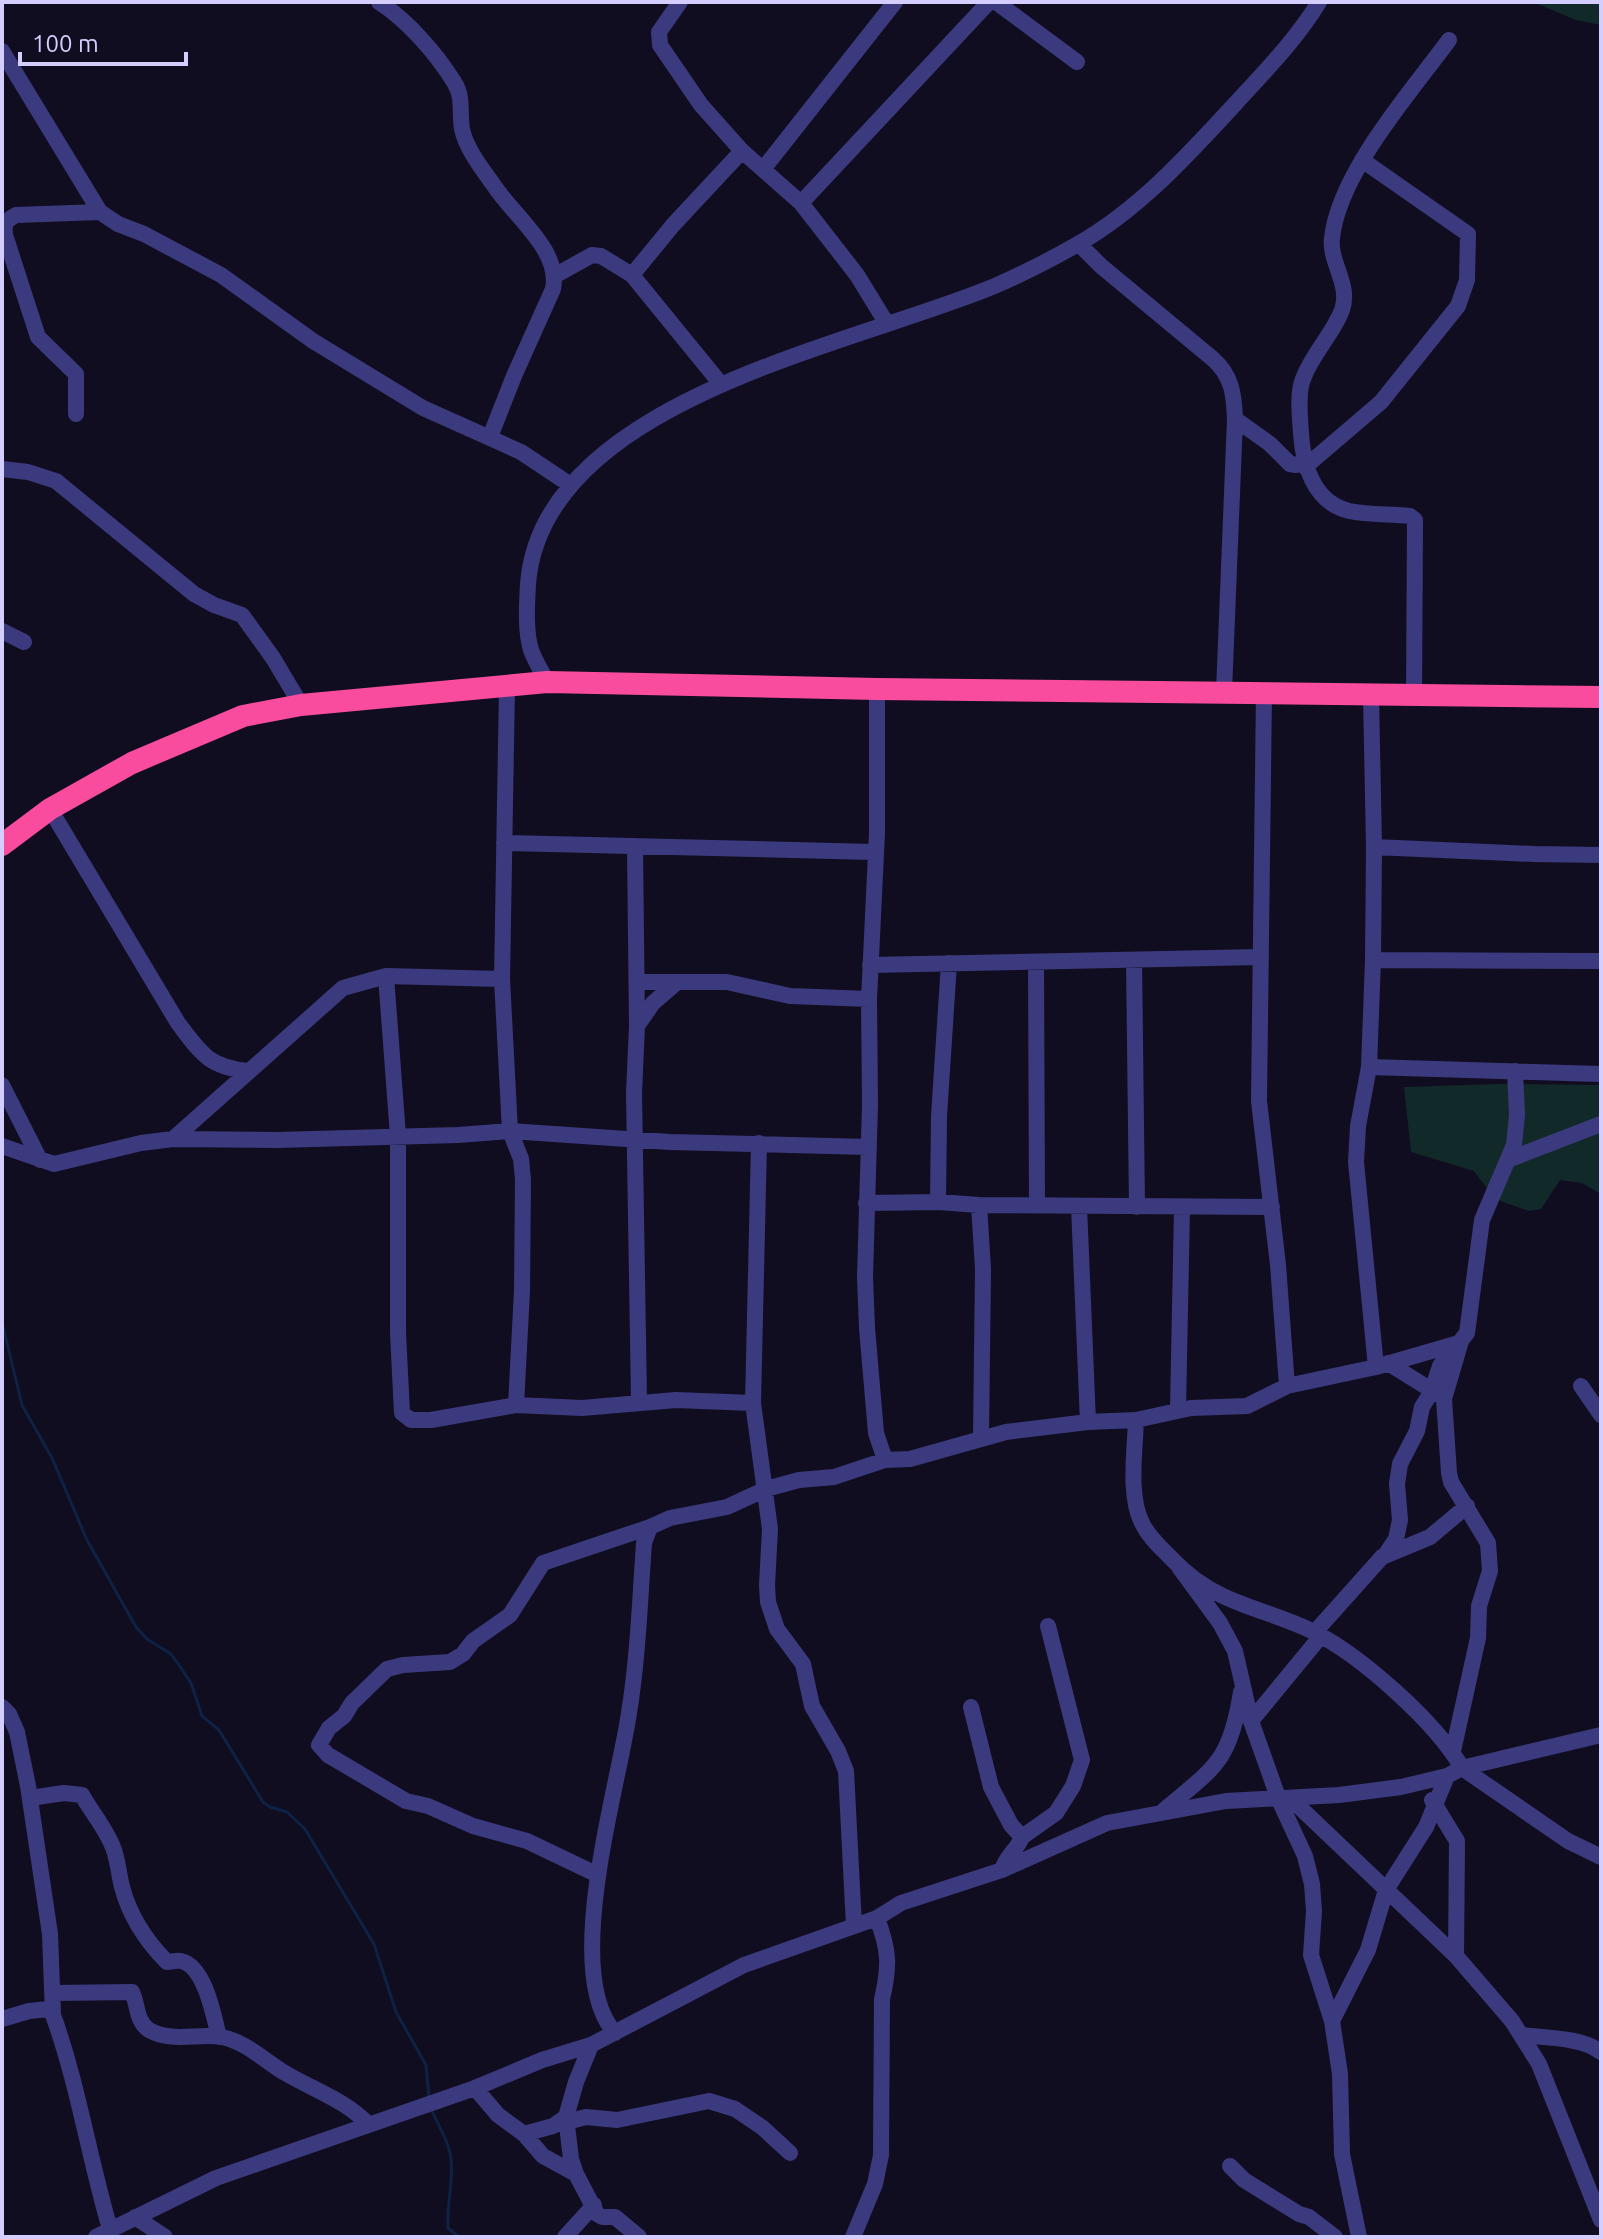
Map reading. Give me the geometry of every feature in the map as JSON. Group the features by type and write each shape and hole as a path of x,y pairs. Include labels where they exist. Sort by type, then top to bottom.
{"highway":[{"path":"2,845 50,809 132,763 243,716 301,705 547,682 1601,697"}],"street":[{"path":"379,2 414,34 456,84 461,96 462,129 469,147 495,188 549,257 556,275 553,289 490,437"},
{"path":"680,2 659,32 660,45 701,105 742,151 801,203 857,275 887,324"},
{"path":"764,168 895,2"},
{"path":"801,203 989,2"},
{"path":"996,2 1077,62"},
{"path":"547,682 531,649 527,602 530,559 546,518 569,484 625,437 720,383 997,285 1079,244 1136,203 1173,171 1302,30 1319,2"},
{"path":"1414,696 1415,520 1410,516 1347,510 1332,502 1315,486 1304,465 1302,380 1343,309 1343,290 1331,239 1345,195 1362,160 1449,40"},
{"path":"2,51 100,212 221,275 313,341 423,408 521,452 569,484"},
{"path":"632,275 673,225 742,151"},
{"path":"1235,419 1270,444 1290,464 1304,465 1381,402 1458,306 1467,280 1468,234 1362,160"},
{"path":"76,414 76,374 38,337 4,225 16,215 100,212"},
{"path":"1079,244 1224,369 1230,379 1235,419 1224,692"},
{"path":"556,275 592,255 601,256 632,275 720,383"},
{"path":"2,469 28,472 56,481 194,594 242,615 301,705"},
{"path":"2,631 24,642"},
{"path":"507,687 502,979 510,1131 521,1159 523,1179 522,1291 516,1405"},
{"path":"877,689 869,999 867,1328 876,1433 885,1460"},
{"path":"1264,692 1259,1101 1272,1207 1287,1386"},
{"path":"1371,695 1373,960 1369,1067 1358,1126 1356,1162 1382,1365"},
{"path":"50,809 178,1023 203,1055 227,1069 248,1071"},
{"path":"504,843 875,852"},
{"path":"635,846 637,1026 634,1093 639,1401"},
{"path":"1374,847 1601,855"},
{"path":"870,965 1261,957"},
{"path":"1134,960 1137,1207"},
{"path":"1373,960 1601,961"},
{"path":"1036,962 1037,1204"},
{"path":"938,1202 939,1116 949,963"},
{"path":"173,1139 221,1100 248,1071 343,988 386,976 502,979"},
{"path":"386,976 398,1136 398,1333 402,1413 411,1420 431,1420 516,1405 582,1408 676,1400 753,1403"},
{"path":"637,982 727,982 790,996 869,999"},
{"path":"637,1026 653,1003 675,984"},
{"path":"1369,1067 1601,1074"},
{"path":"1332,2021 1368,1950 1386,1890 1426,1827 1435,1804 1455,1772 1453,1751 1479,1631 1479,1606 1490,1571 1488,1543 1450,1478 1438,1395 1459,1342 1467,1333 1482,1220 1510,1159 1517,1128 1515,1071"},
{"path":"2,1085 40,1160"},
{"path":"1510,1159 1601,1124"},
{"path":"2,1146 54,1164 141,1143 173,1139 277,1140 510,1131 636,1141 869,1147"},
{"path":"759,1143 753,1403 770,1529 767,1585 771,1615 777,1629 803,1664 812,1706 838,1751 848,1781 854,1926"},
{"path":"866,1203 1272,1207"},
{"path":"979,1205 983,1269 981,1437"},
{"path":"1079,1206 1088,1422"},
{"path":"1178,1410 1182,1208"},
{"path":"598,1875 527,1841 473,1826 428,1806 406,1801 328,1755 319,1745 329,1728 387,1669 450,1662 463,1654 481,1634 510,1615 543,1563 670,1518 727,1507 766,1489 799,1480 834,1477 885,1460 910,1459 981,1437 1088,1422 1136,1420 1178,1410 1247,1406 1287,1386 1382,1365 1459,1342"},
{"path":"1382,1365 1438,1395"},
{"path":"1581,1386 1601,1415"},
{"path":"1251,1721 1396,1539 1400,1520 1397,1484 1400,1464 1417,1431 1422,1407 1438,1395"},
{"path":"1136,1420 1134,1491 1142,1523 1220,1623 1235,1651 1251,1721 1285,1799 1305,1856 1314,1911 1311,1955 1332,2021 1340,2074 1342,2154 1359,2237"},
{"path":"1386,1554 1430,1537 1467,1506"},
{"path":"615,2033 604,2021 599,2008 592,1961 592,1926 598,1875 629,1715 644,1543 650,1527"},
{"path":"1179,1567 1223,1596 1318,1634 1391,1687 1453,1751"},
{"path":"1002,1870 1008,1855 1020,1844 1022,1837 1056,1813 1073,1786 1082,1760 1048,1626"},
{"path":"1160,1813 1210,1771 1225,1754 1231,1739 1241,1686"},
{"path":"2,1707 17,1732 30,1798 50,1934 52,2006 69,2060 96,2181 103,2233 216,2178 591,2045 744,1965 877,1918 901,1903 1002,1870 1107,1823 1226,1801 1339,1795 1419,1783 1601,1735"},
{"path":"971,1707 991,1787 1011,1825 1022,1837"},
{"path":"1455,1772 1568,1841 1601,1857"},
{"path":"1419,1783 1457,1841 1456,1956"},
{"path":"30,1798 64,1793 82,1795 95,1820 107,1834 115,1853 125,1900 143,1937 167,1962 181,1961 189,1966 210,1997 219,2037"},
{"path":"1285,1799 1456,1956 1522,2035 1539,2064 1601,2220"},
{"path":"853,2237 875,2184 881,2155 882,1999 889,1952 877,1918"},
{"path":"2,2019 52,2006 132,1992 141,2021 151,2031 181,2038 219,2037 253,2051 287,2074 349,2105 368,2124"},
{"path":"2,2008 35,2003 52,2006"},
{"path":"1522,2035 1570,2041 1601,2052"},
{"path":"591,2045 576,2082 567,2119 571,2159 597,2214 615,2217 639,2237"},
{"path":"475,2088 498,2115 524,2134 543,2156 576,2174"},
{"path":"524,2134 567,2119 617,2120 709,2101 735,2109 763,2128 790,2153"},
{"path":"1230,2166 1244,2180 1309,2217 1335,2237"},
{"path":"565,2237 594,2205"},
{"path":"135,2217 165,2237"}],"green space":[{"path":"1533,2 1601,2 1601,25 1576,20"},
{"path":"1601,1085 1601,1194 1582,1183 1560,1180 1541,1209 1529,1211 1495,1199 1474,1171 1411,1152 1404,1087"}],"waterway":[{"path":"2,1322 22,1405 52,1458 87,1540 136,1627 147,1639 171,1654 191,1683 202,1716 219,1730 263,1802 287,1812 305,1829 374,1944 396,2012 426,2065 429,2098"},
{"path":"432,2111 451,2156 448,2228 459,2237"}]}
